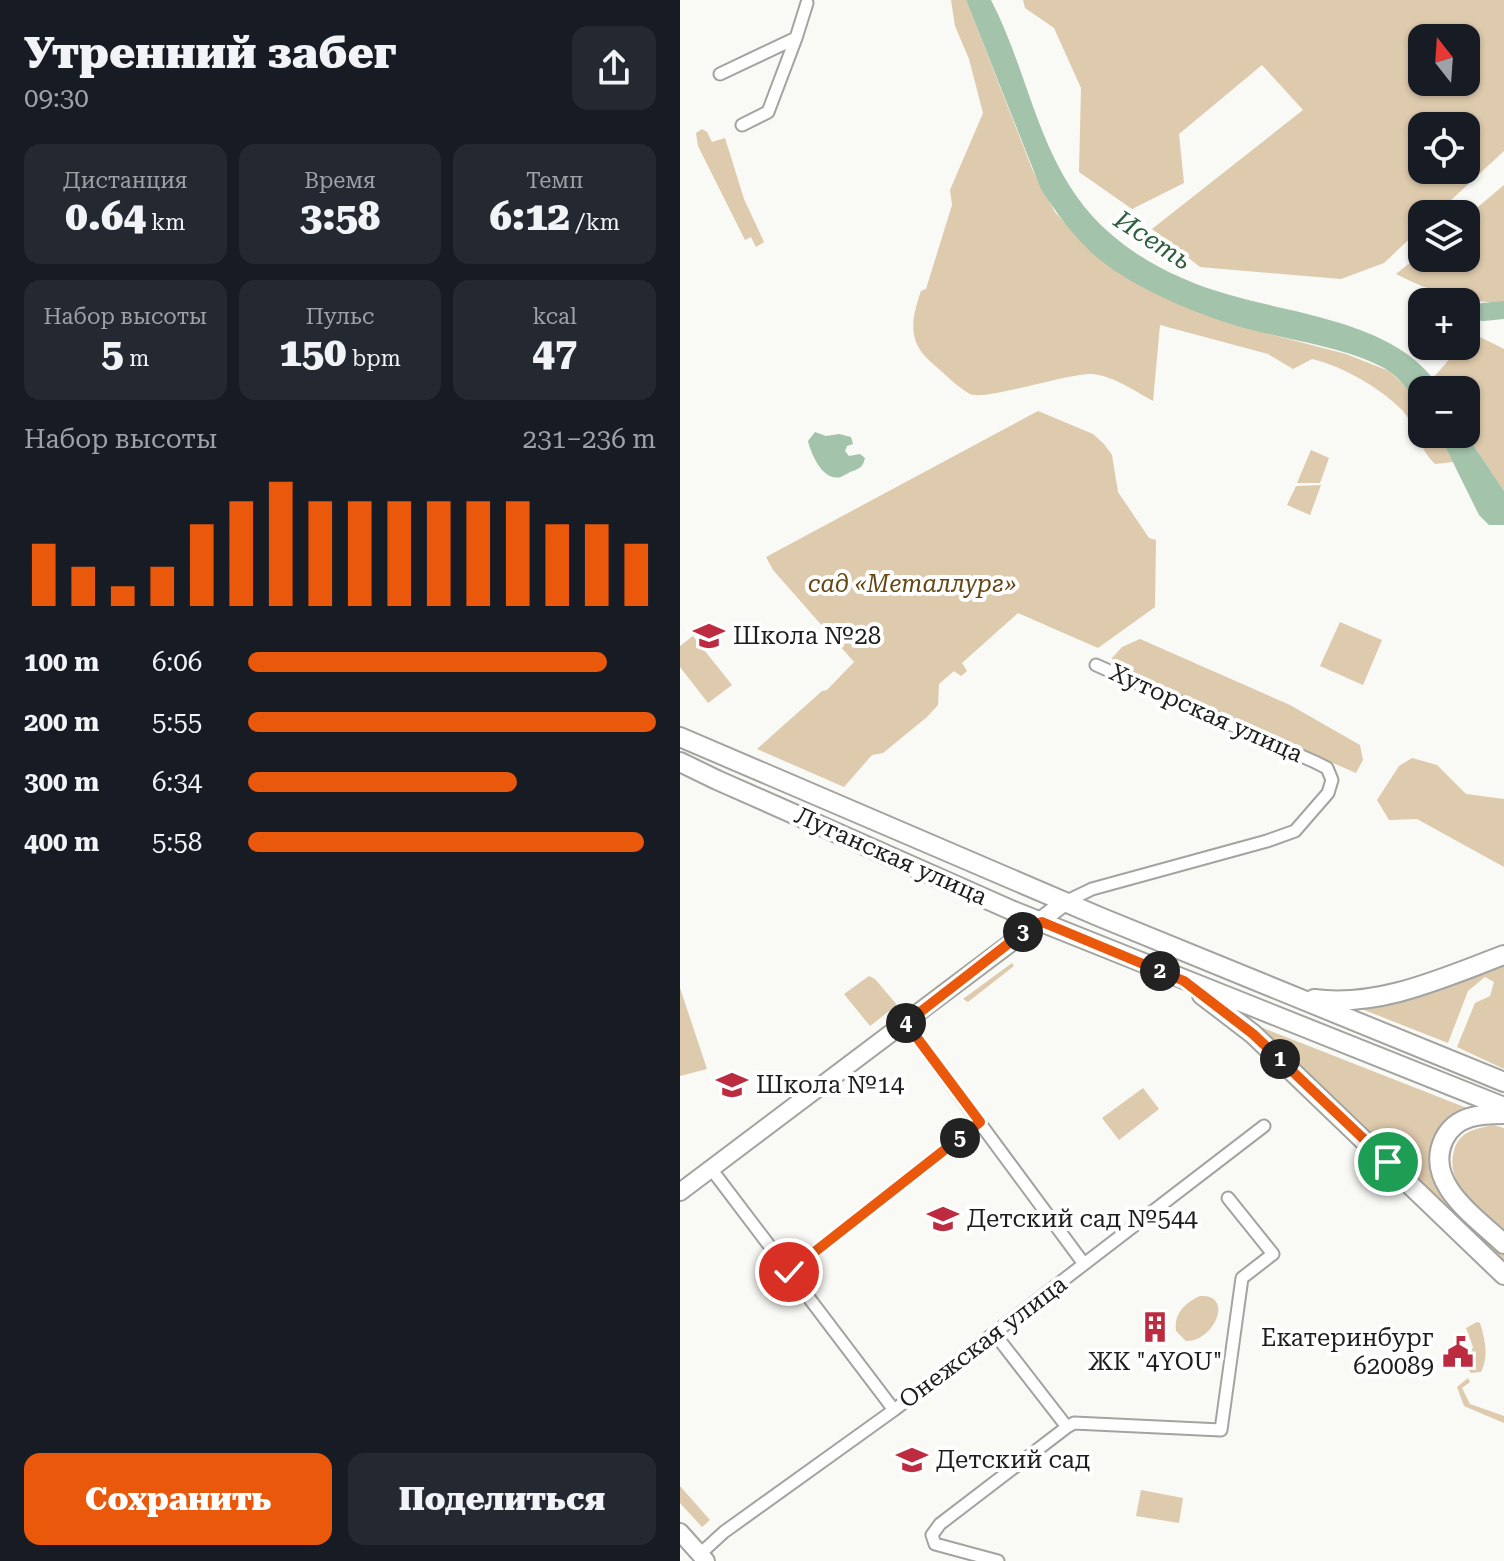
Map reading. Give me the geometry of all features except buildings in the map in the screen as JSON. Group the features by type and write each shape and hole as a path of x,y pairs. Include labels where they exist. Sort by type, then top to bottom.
{"main road":[{"name":"Луганская улица","path":"682,737 1065,902 1504,1082"},
{"name":"Луганская улица","path":"680,762 1042,922 1504,1107"},
{"path":"1272,987 1307,998 1352,1000 1427,983 1504,955"},
{"path":"1184,981 1253,1034 1504,1275"},
{"path":"1504,1114 1473,1116 1454,1126 1442,1144 1438,1160 1449,1189 1504,1244"}],"street":[{"path":"742,125 768,112 807,3"},
{"path":"720,74 796,38"},
{"name":"Хуторская улица","path":"1065,902 1092,889 1295,831 1328,793 1332,780 1327,768 1315,762 1096,665"},
{"path":"680,1192 1065,902"},
{"path":"906,1023 1084,1264"},
{"path":"789,1272 980,1122"},
{"name":"Онежская улица","path":"699,1559 724,1532 894,1410 1264,1126"},
{"path":"712,1170 894,1410"},
{"path":"998,1561 935,1544 932,1535 940,1524 1067,1427 1074,1423 1221,1430 1242,1278 1273,1254 1228,1198"},
{"path":"994,1333 1067,1427"},
{"path":"680,1532 699,1559"}],"green space":[{"path":"951,0 966,0 1033,171 1055,212 1066,224 1246,328 1346,354 1389,371 1408,388 1408,419 1384,394 1348,372 1324,362 1312,359 1293,369 1268,354 1160,325 1153,401 1115,380 1091,374 978,395 970,394 955,384 918,347 913,321 952,205 950,190 983,113 969,59 955,26"},
{"path":"1023,0 1504,0 1504,151 1480,173 1480,112 1408,112 1408,184 1468,184 1451,200 1408,200 1408,240 1384,263 1341,279 1200,267 1152,229 1303,110 1262,65 1179,134 1184,183 1132,209 1079,172 1081,88 1054,28 1025,8"},
{"path":"702,129 712,142 725,138 744,199 764,242 756,247 751,237 745,240 698,146 696,133"},
{"path":"1504,185 1504,303 1480,301 1480,288 1428,288 1396,274 1408,264 1408,272 1480,272 1480,205"},
{"path":"1480,337 1504,349 1504,491 1475,448 1480,448 1480,376 1435,376 1449,360 1480,360"},
{"name":"сад «Металлург»","path":"1038,411 1093,434 1112,455 1118,492 1149,538 1156,540 1155,607 1098,648 1018,613 962,663 967,671 961,676 954,671 939,684 938,705 927,717 883,753 872,755 844,787 757,749 822,691 827,690 854,662 773,570 766,557"},
{"path":"1423,448 1446,448 1453,462 1435,464"},
{"path":"1311,450 1329,458 1320,483 1297,483"},
{"path":"1321,485 1310,515 1287,505 1296,486"},
{"path":"1340,622 1382,640 1363,685 1320,666"},
{"path":"693,636 732,685 708,703 680,667 680,646"},
{"path":"1140,639 1290,705 1360,745 1363,760 1356,773 1116,668 1112,658 1122,647"},
{"path":"1412,758 1437,765 1466,794 1504,799 1504,867 1417,819 1389,820 1377,800 1399,766"},
{"path":"1012,963 1014,966 968,1002 963,999"},
{"path":"1504,964 1504,1069 1457,1047 1475,1003 1490,996 1494,982 1485,977 1468,991 1448,1043 1359,1008"},
{"path":"869,976 897,1005 870,1026 844,994"},
{"path":"680,988 707,1069 680,1076"},
{"path":"1248,1022 1477,1112 1456,1120 1441,1190 1504,1254 1504,1264"},
{"path":"1143,1088 1159,1109 1119,1140 1102,1118"},
{"path":"1493,1125 1504,1128 1504,1232 1467,1196 1454,1175 1452,1164 1456,1144 1464,1135"},
{"path":"1200,1296 1211,1297 1217,1302 1217,1318 1205,1334 1186,1341 1176,1331 1177,1319 1185,1305"},
{"path":"1477,1322 1483,1335 1485,1360 1481,1372 1471,1373 1466,1367 1473,1347 1466,1328"},
{"path":"1468,1378 1470,1382 1462,1388 1470,1404 1504,1416 1504,1423 1464,1406 1457,1387"},
{"path":"680,1486 710,1520 702,1527 680,1503"},
{"path":"1141,1490 1183,1498 1179,1523 1136,1516"}],"shaded area":[{"path":"966,0 991,0 1053,155 1068,184 1112,235 1153,263 1199,285 1316,316 1375,336 1401,350 1408,356 1408,360 1413,360 1430,376 1408,376 1408,391 1389,371 1375,363 1340,351 1248,329 1170,301 1131,281 1099,259 1067,226 1041,189"},
{"path":"815,432 826,436 839,434 851,437 853,444 847,446 845,451 849,456 860,454 865,458 862,465 841,477 823,471 808,441"},
{"path":"1446,448 1475,448 1504,491 1504,525 1489,525 1479,515"}],"waterway":[{"path":"1483,312 1504,310"}],"place":[{"name":"Школа №28","path":"709,636"},
{"name":"Школа №14","path":"732,1085"},
{"name":"Детский сад №544","path":"943,1219"},
{"name":"ЖК \"4YOU\"","path":"1155,1327"},
{"name":"Екатеринбург 620089","path":"1458,1352"},
{"name":"Детский сад","path":"912,1460"}],"route":[{"path":"789,1272 980,1122 906,1023 1022,933 1042,922 1184,981 1253,1034 1388,1162"}],"water label":[{"name":"Исеть","path":"1153,240"}]}
